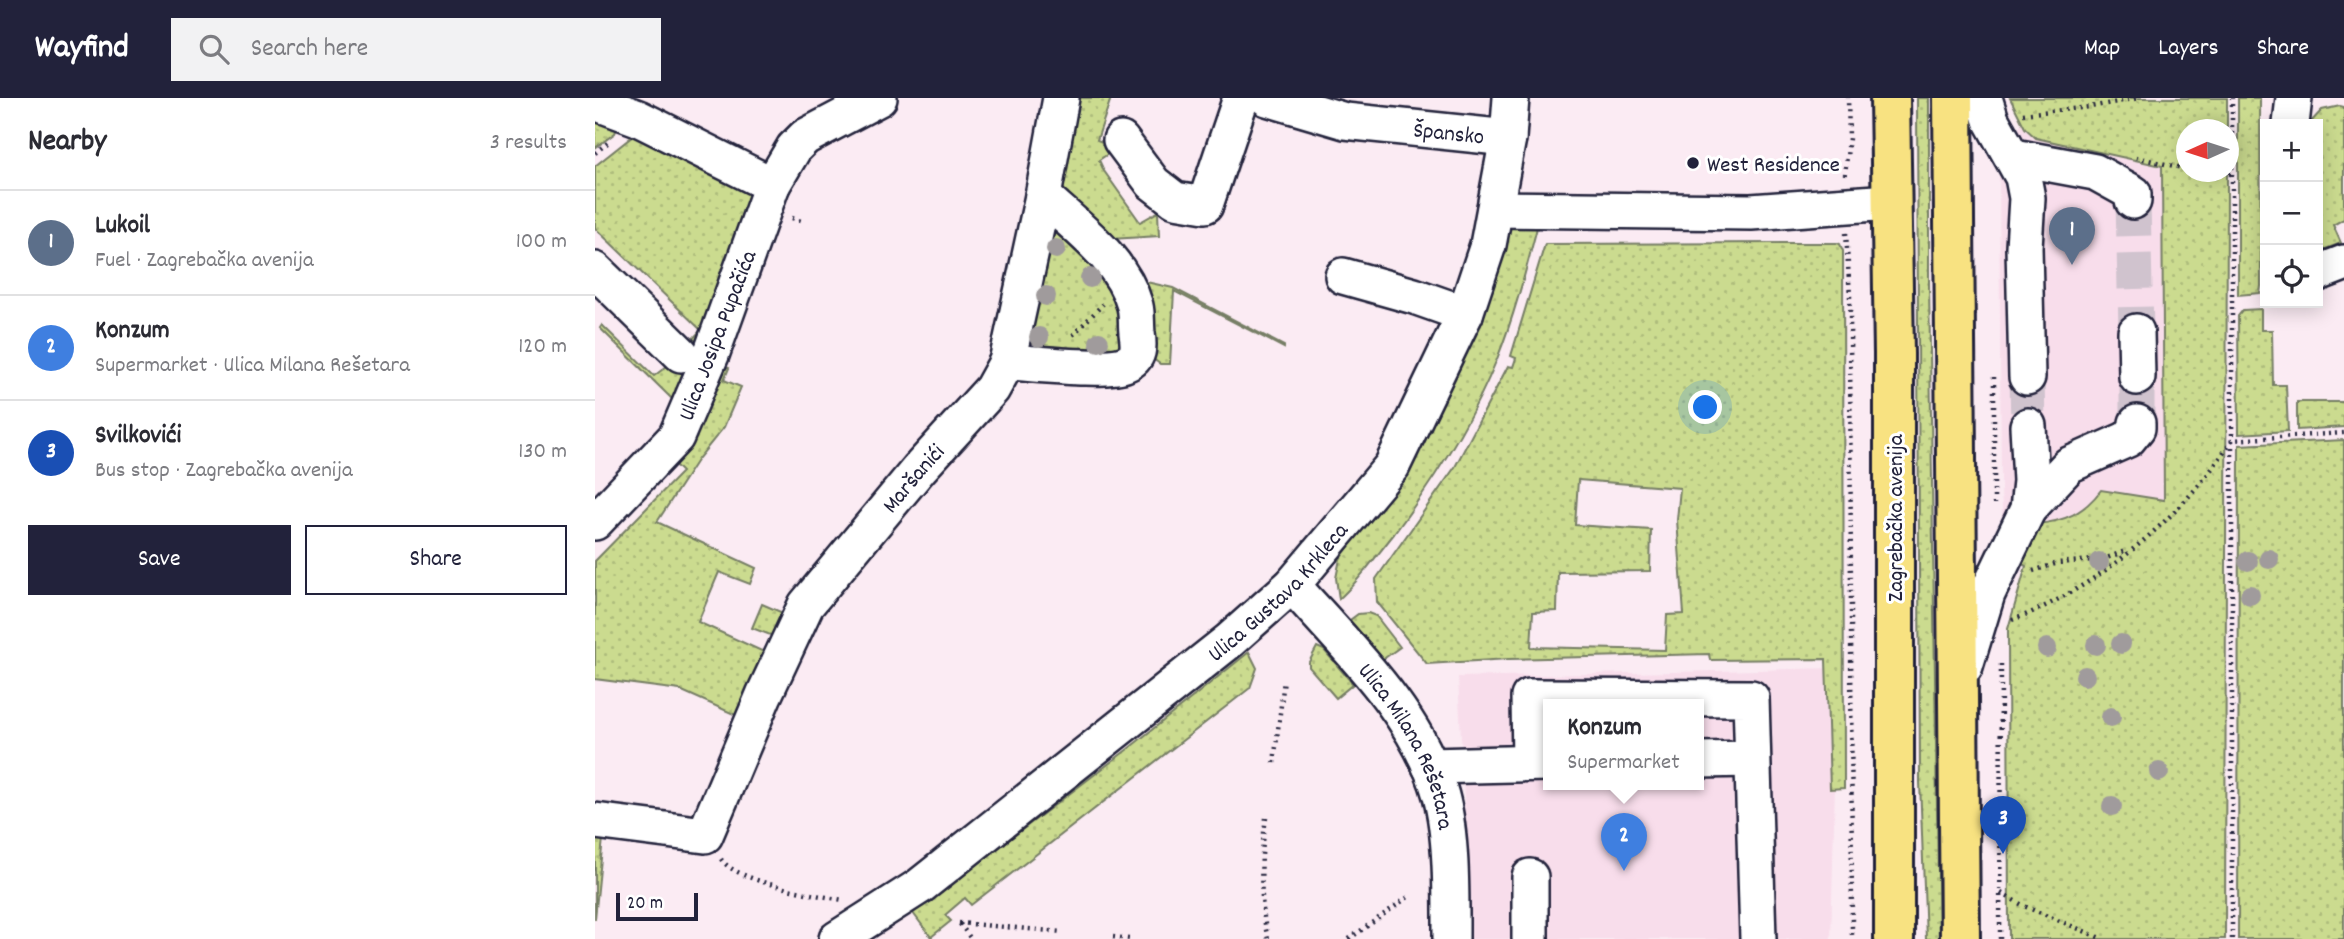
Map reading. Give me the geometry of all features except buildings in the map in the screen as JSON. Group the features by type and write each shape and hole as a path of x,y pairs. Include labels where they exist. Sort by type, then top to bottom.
{"main road":[{"name":"Zagrebačka avenija","path":"1890,98 1894,382 1894,939"},
{"path":"1954,98 1960,939"}],"street":[{"name":"Ulica Josipa Pupačića","path":"601,504 676,437 711,355 772,185 795,148 805,137 879,98"},
{"name":"Maršanići","path":"705,835 764,695 806,605 919,469 992,389 1007,362 1061,98"},
{"path":"1121,140 1153,183 1175,200 1205,205 1241,98"},
{"name":"Špansko","path":"1267,98 1314,113 1367,125 1508,138"},
{"name":"Ulica Gustava Krkleca","path":"837,939 920,886 1229,641 1291,585 1392,467 1465,314 1488,245 1508,138 1511,98"},
{"path":"2292,119 2294,98"},
{"path":"595,102 638,118 772,185"},
{"path":"1998,107 1991,120 2024,177 2027,198 2024,247 2027,377"},
{"path":"2014,157 2095,172 2133,193 2133,201"},
{"path":"1007,362 1089,367 1123,365 1136,356 1139,348 1135,306 1118,269 1043,196"},
{"path":"1495,209 1751,212 1890,202"},
{"path":"2323,271 2344,264"},
{"name":"Ulica Josipa Pupačića","path":"595,270 681,354"},
{"path":"1343,276 1465,314"},
{"path":"2136,332 2137,377"},
{"path":"1958,697 1969,649 1987,594 2028,509 2069,465 2128,439 2137,428 2137,423"},
{"path":"2028,425 2031,481 2028,509"},
{"name":"Ulica Milana Rešetara","path":"1291,585 1370,673 1415,736 1430,766 1441,796 1447,827 1451,939"},
{"path":"1430,766 1539,763 1529,698 1751,698 1758,939"},
{"path":"1704,760 1752,759"},
{"path":"595,821 705,835"},
{"path":"1530,877 1530,939"}],"path":[{"path":"1845,162 1849,138 1848,98"},
{"path":"1998,107 2090,107 2139,98"},
{"path":"2232,98 2232,119"},
{"path":"2232,182 2232,939"},
{"path":"1845,223 1850,296 1852,939"},
{"path":"1046,364 1124,283"},
{"path":"2232,440 2344,433"},
{"path":"2001,624 2043,609 2157,530 2216,465 2232,440"},
{"path":"2027,570 2036,572 2058,563 2104,559 2133,549"},
{"path":"1274,763 1284,680"},
{"path":"1266,818 1263,894 1268,939"},
{"path":"705,835 725,866 754,879 814,895 853,901"},
{"path":"2000,939 2001,893 2024,906 2103,939"},
{"path":"1349,939 1411,895"},
{"path":"971,939 959,923 1063,932"},
{"path":"1113,937 1130,939"}],"shaded area":[{"path":"2022,123 2036,138 2162,165 2164,500 2101,490 2083,511 2069,517 2050,523 2003,528 1999,164"},
{"path":"1838,668 1831,939 1471,939 1458,677"}],"green space":[{"path":"1079,98 1111,98 1097,140 1117,148 1099,160 1140,222 1158,212 1159,236 1111,239 1057,203"},
{"path":"1917,98 1929,98 1929,284 1939,939 1926,939 1920,782"},
{"path":"2010,98 2227,98 2227,119 2176,119 2176,182 2227,182 2225,939 2009,939 2008,629 2026,566 2015,560 2035,524 2073,515 2088,505 2101,490 2164,500 2162,166 2036,138 2025,128"},
{"path":"2238,98 2260,98 2260,293 2238,295 2239,119"},
{"path":"2344,107 2344,219 2333,225 2341,243 2323,250 2323,119 2314,119 2322,110"},
{"path":"595,119 617,128 615,133 595,148"},
{"path":"633,136 737,177 755,198 702,352 687,345 701,330 595,228 595,166"},
{"path":"1539,220 1509,325 1476,405 1451,450 1409,514 1361,576 1339,599 1336,578 1340,559 1423,441 1444,401 1473,335 1509,222"},
{"path":"1054,222 1063,228 1125,307 1120,353 1027,352"},
{"path":"1545,244 1840,244 1843,251 1844,788 1830,789 1826,659 1710,660 1709,654 1427,664 1377,602 1376,579 1455,467 1508,366 1513,367 1516,358 1511,356","holes":["1578,480 1680,488 1677,520 1684,614 1667,615 1665,650 1531,647 1533,612 1557,611 1558,572 1650,571 1651,530 1575,525"]},
{"path":"1133,279 1173,288 1284,348 1174,291 1170,364 1160,364 1153,359"},
{"path":"2261,309 2261,330 2272,330 2273,385 2286,385 2288,431 2239,434 2238,316 2243,310"},
{"path":"602,325 654,376 671,363 700,356 676,398 671,398 600,328"},
{"path":"716,363 729,368 724,380 741,387 724,427 698,459 657,522 756,568 750,584 719,572 698,622 764,652 738,716 680,690 595,679 595,561 682,472 669,459"},
{"path":"2297,402 2344,402 2344,427 2297,430"},
{"path":"2344,440 2344,939 2238,939 2239,445"},
{"path":"762,604 783,613 773,636 752,628"},
{"path":"1358,614 1376,616 1400,647 1382,660 1350,620"},
{"path":"1317,647 1324,650 1353,684 1336,698 1309,667"},
{"path":"1249,652 1257,668 1250,688 971,905 965,898 945,915 951,921 931,937 913,913 1128,749"},
{"path":"595,827 604,828 595,919"}],"tunnel":[{"path":"2133,201 2136,332"},
{"path":"2027,377 2028,426"},
{"path":"2137,377 2137,423"}],"place":[{"name":"West Residence","path":"1693,163"},
{"name":"Lukoil","path":"2072,265"},
{"name":"Svilkovići","path":"2003,854"},
{"name":"Konzum","path":"1624,871"}]}
